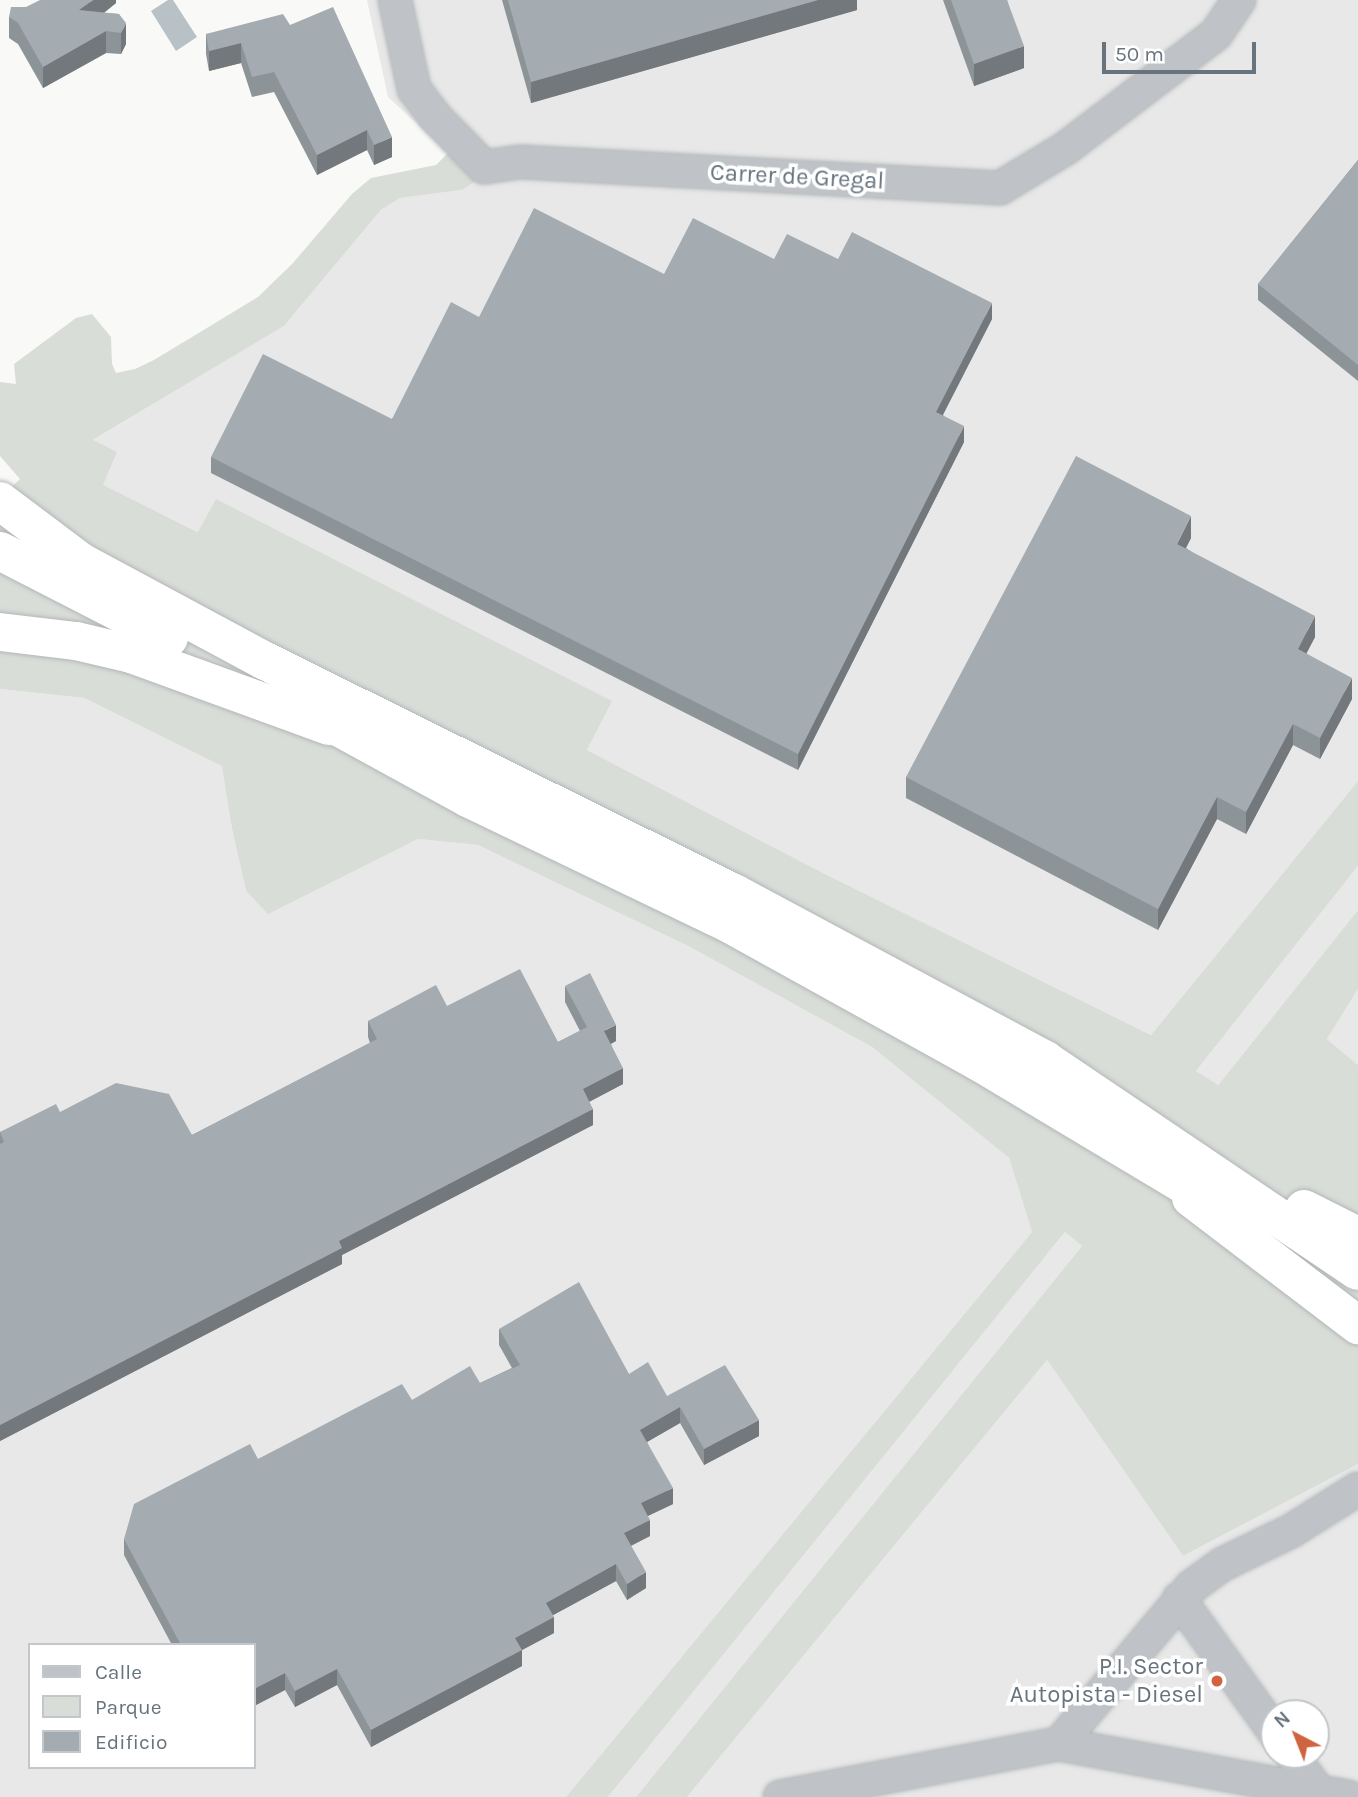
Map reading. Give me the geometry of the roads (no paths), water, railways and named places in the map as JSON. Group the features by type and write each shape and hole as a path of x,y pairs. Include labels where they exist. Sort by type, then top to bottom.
{"highway":[{"path":"0,501 81,562 253,654 759,906 1123,1100 1323,1220 1358,1236"},
{"path":"0,551 359,738 468,798 742,931 979,1062 1207,1197 1358,1301"},
{"path":"0,632 76,641 131,654 237,690 359,738"},
{"path":"1045,1060 1358,1271"},
{"path":"1121,1147 1358,1325"}],"street":[{"name":"Carrer de Gregal","path":"395,0 414,89 435,117 484,167 522,162 1000,188 1066,148 1216,34 1239,0"},
{"path":"1291,1531 1358,1489"},
{"path":"1059,1744 1179,1599 1223,1564 1291,1531 1358,1507"},
{"path":"1179,1599 1260,1712"},
{"path":"780,1797 1059,1744 1348,1797"},
{"path":"1302,1769 1317,1790"}],"place":[{"name":"P.I. Sector Autopista - Diesel","path":"1217,1681"}]}
